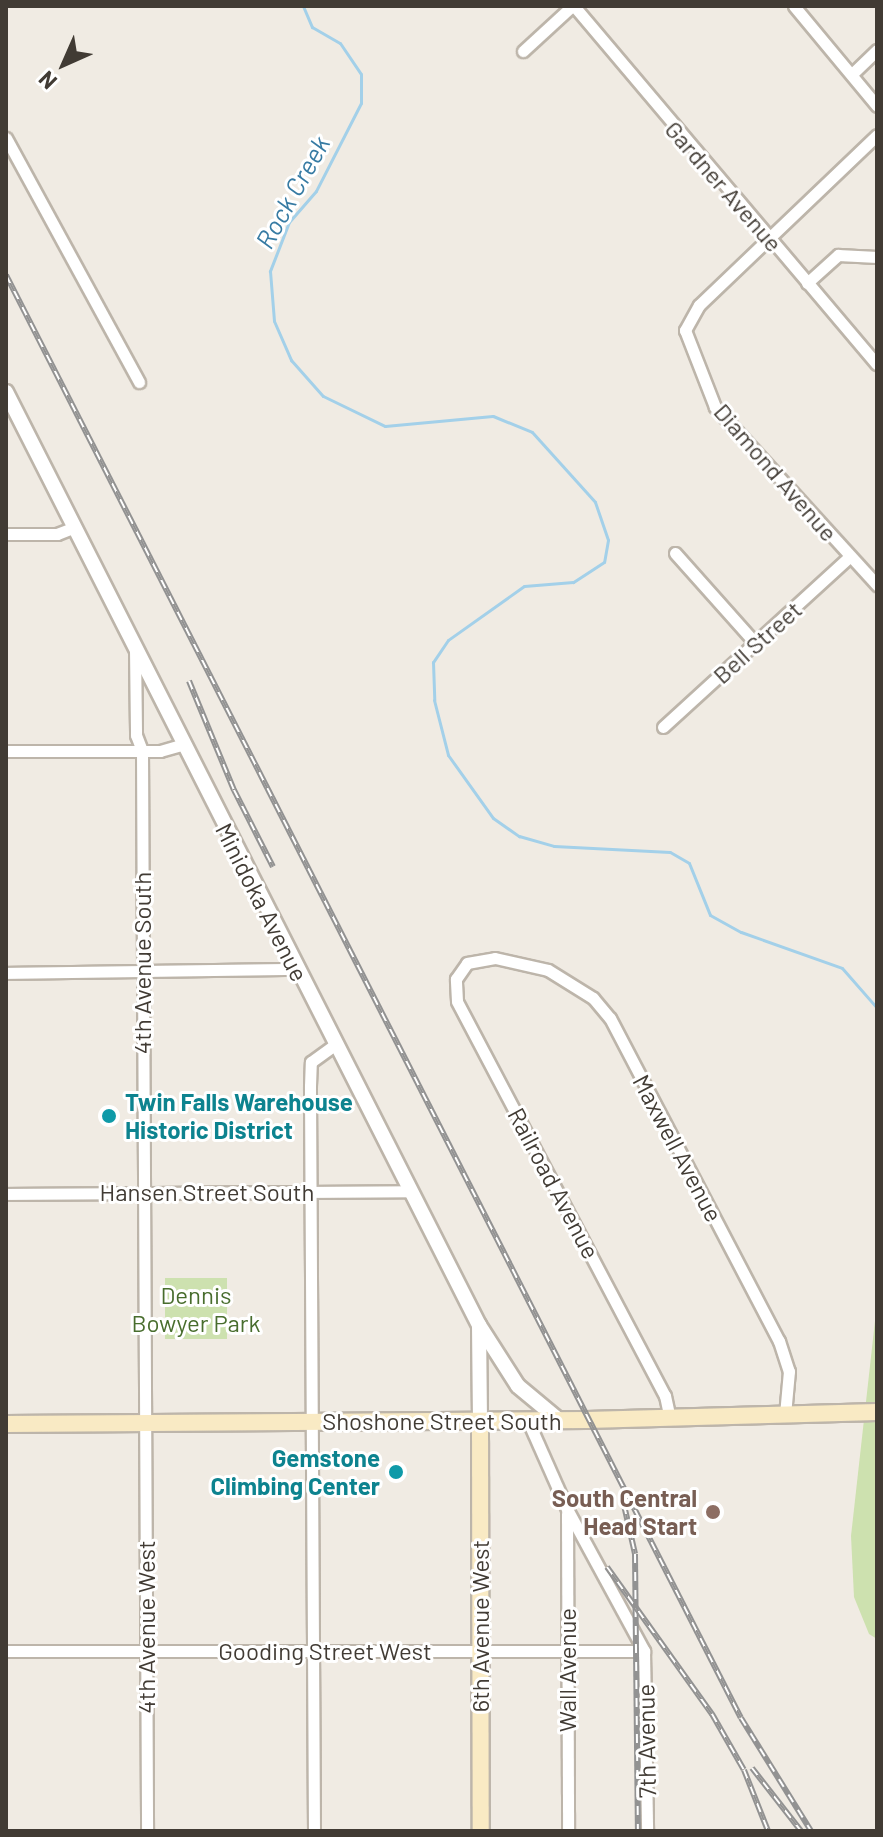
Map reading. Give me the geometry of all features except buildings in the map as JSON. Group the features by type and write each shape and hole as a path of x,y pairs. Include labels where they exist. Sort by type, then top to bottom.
{"main road":[{"name":"Shoshone Street South","path":"6,1424 528,1421 877,1412"},
{"name":"6th Avenue West","path":"480,1421 481,1831"}],"street":[{"path":"523,51 573,6"},
{"name":"Gardner Avenue","path":"573,6 877,364"},
{"path":"794,6 877,106"},
{"path":"852,74 877,50"},
{"path":"771,241 877,135"},
{"path":"6,138 139,382"},
{"name":"Diamond Avenue","path":"771,241 699,305 688,320 687,343 715,407 877,585"},
{"path":"807,283 838,255 877,257"},
{"name":"Minidoka Avenue","path":"6,392 408,1191 479,1325 480,1421"},
{"path":"6,534 57,534 75,527"},
{"path":"675,553 756,644"},
{"name":"Bell Street","path":"663,727 850,556"},
{"name":"4th Avenue South","path":"135,648 136,735 142,751 140,1193 145,1423"},
{"path":"6,751 142,751 184,744"},
{"name":"Maxwell Avenue","path":"483,960 526,962 548,970 593,998 610,1018 779,1341 789,1371 789,1415"},
{"name":"Railroad Avenue","path":"483,960 467,963 456,979 457,1001 665,1396 670,1419"},
{"path":"6,973 297,969"},
{"path":"314,1831 311,1062 334,1045"},
{"name":"Hansen Street South","path":"6,1194 408,1191"},
{"path":"479,1325 518,1386 559,1420"},
{"path":"528,1421 567,1509 644,1651"},
{"name":"4th Avenue West","path":"145,1423 147,1831"},
{"name":"Wall Avenue","path":"567,1509 568,1831"},
{"name":"Gooding Street West","path":"6,1651 644,1651"},
{"name":"7th Avenue","path":"644,1651 647,1831"}],"green space":[{"name":"Dennis Bowyer Park","path":"165,1278 227,1278 227,1339 165,1339"},
{"path":"877,1303 877,1639 869,1634 854,1597 851,1536"}],"waterway":[{"name":"Rock Creek","path":"303,6 312,27 340,43 361,74 361,103 316,191 289,222 270,271 274,321 291,360 323,396 385,426 493,416 532,432 595,502 608,540 604,562 573,582 524,586 448,640 433,662 434,700 448,755 493,818 519,836 554,846 670,852 689,863 710,915 741,932 842,968 877,1008"}],"railway":[{"path":"6,275 741,1718 811,1831"},
{"path":"189,681 234,790 273,867"},
{"path":"624,1505 635,1554 638,1831"},
{"path":"607,1567 712,1714 744,1770 768,1831"},
{"path":"752,1768 801,1831"}],"place":[{"name":"Twin Falls Warehouse Historic District","path":"109,1116"},
{"name":"Gemstone Climbing Center","path":"396,1472"},
{"name":"South Central Head Start","path":"713,1512"}]}
